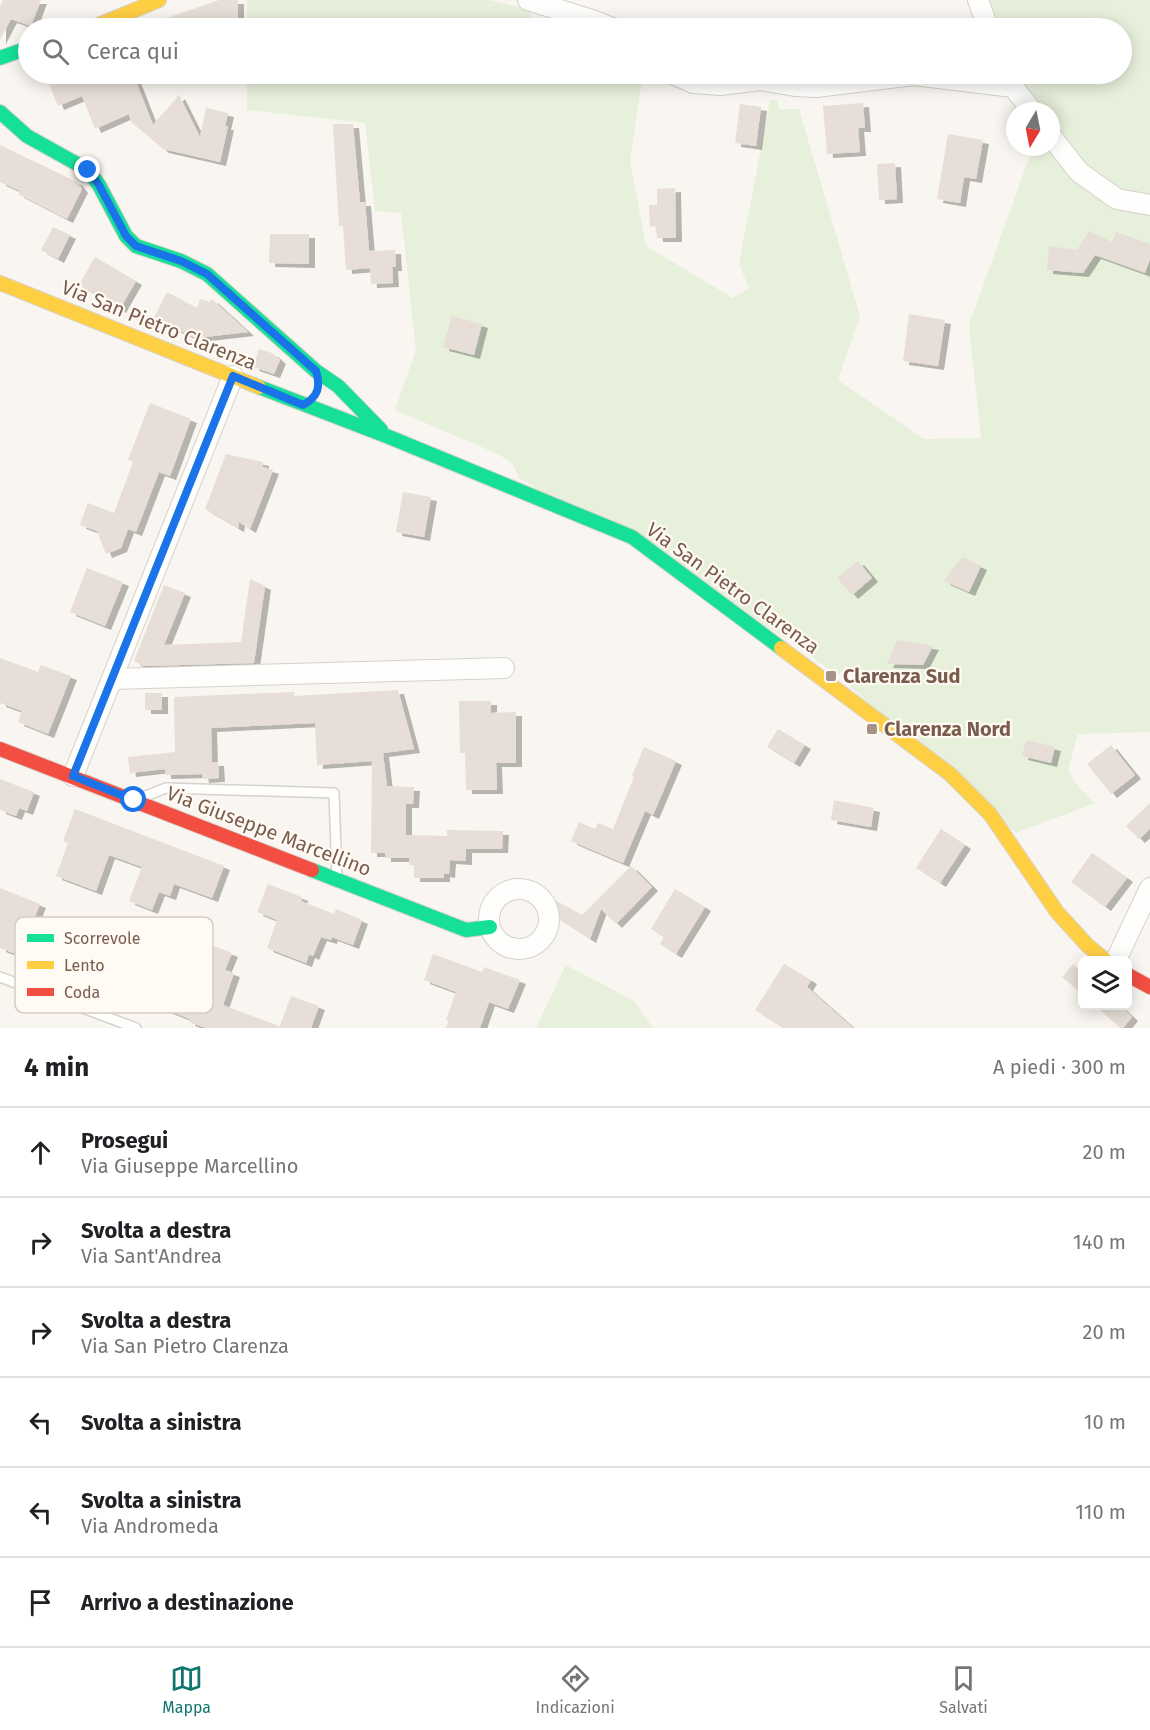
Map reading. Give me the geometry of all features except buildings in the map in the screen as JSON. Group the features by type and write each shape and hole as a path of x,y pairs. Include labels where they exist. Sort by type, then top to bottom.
{"main road":[{"path":"115,18 159,0"},
{"path":"0,58 18,52"},
{"path":"0,112 27,136 88,170 99,185 126,236 136,246 181,261 207,274 316,371 338,386 366,417 389,437"},
{"name":"Via San Pietro Clarenza","path":"0,283 303,405 389,437 632,537 950,774 993,818 1051,906 1086,946 1100,956"},
{"path":"303,405 312,400 318,391 320,381 316,371"},
{"name":"Via Giuseppe Marcellino","path":"0,749 466,930 490,927"},
{"path":"1132,977 1150,987"}],"street":[{"path":"528,0 587,18"},
{"path":"978,0 984,18"},
{"path":"706,84 728,84"},
{"path":"783,84 816,87 840,84"},
{"path":"1015,84 1026,102"},
{"path":"1060,148 1079,172 1117,199 1150,205"},
{"path":"73,776 233,376"},
{"path":"112,679 504,668"},
{"path":"1118,956 1150,888"}],"lane":[{"path":"134,800 166,788 334,793 338,879"},
{"path":"0,977 15,983"},
{"path":"89,1013 119,1025 136,1028"}],"green space":[{"path":"247,0 490,0 531,10 530,18 247,18"},
{"path":"983,0 1150,0 1150,198 1118,192 1079,164 1060,138 1060,102 1035,102 1024,87 1024,84 1132,84 1132,18 992,18"},
{"path":"247,84 641,84 630,160 646,246 733,298 749,288 739,264 770,100 777,100 779,109 799,109 860,316 838,380 924,439 981,438 969,325 1030,156 1055,156 1073,178 1115,209 1150,214 1150,732 1078,734 1068,770 1079,788 1095,803 1016,833 850,687 858,675 846,666 837,676 803,650 809,642 800,634 787,639 519,478 513,464 498,454 395,410 416,350 401,213 375,211 365,123 247,110"},
{"path":"566,965 634,1001 653,1028 536,1028"}],"traffic: fast":[{"path":"0,58 18,52"},
{"path":"0,112 27,136 88,170 99,185 126,236 136,246 181,261 207,274 316,371 338,386 381,430"},
{"path":"259,387 389,437 632,537 781,648"},
{"path":"312,870 466,930 490,927"}],"traffic: slow":[{"path":"115,18 159,0"},
{"path":"0,283 259,387"},
{"path":"781,648 950,774 990,814 1057,912 1100,956"}],"traffic: jam":[{"path":"0,749 312,870"},
{"path":"1132,977 1150,987"}],"place":[{"name":"Clarenza Sud","path":"831,676"},
{"name":"Clarenza Nord","path":"872,729"}],"route":[{"path":"88,170 99,185 126,236 136,246 181,261 207,274 316,371 320,381 318,391 312,400 303,405 233,376 73,776 134,800"}]}
